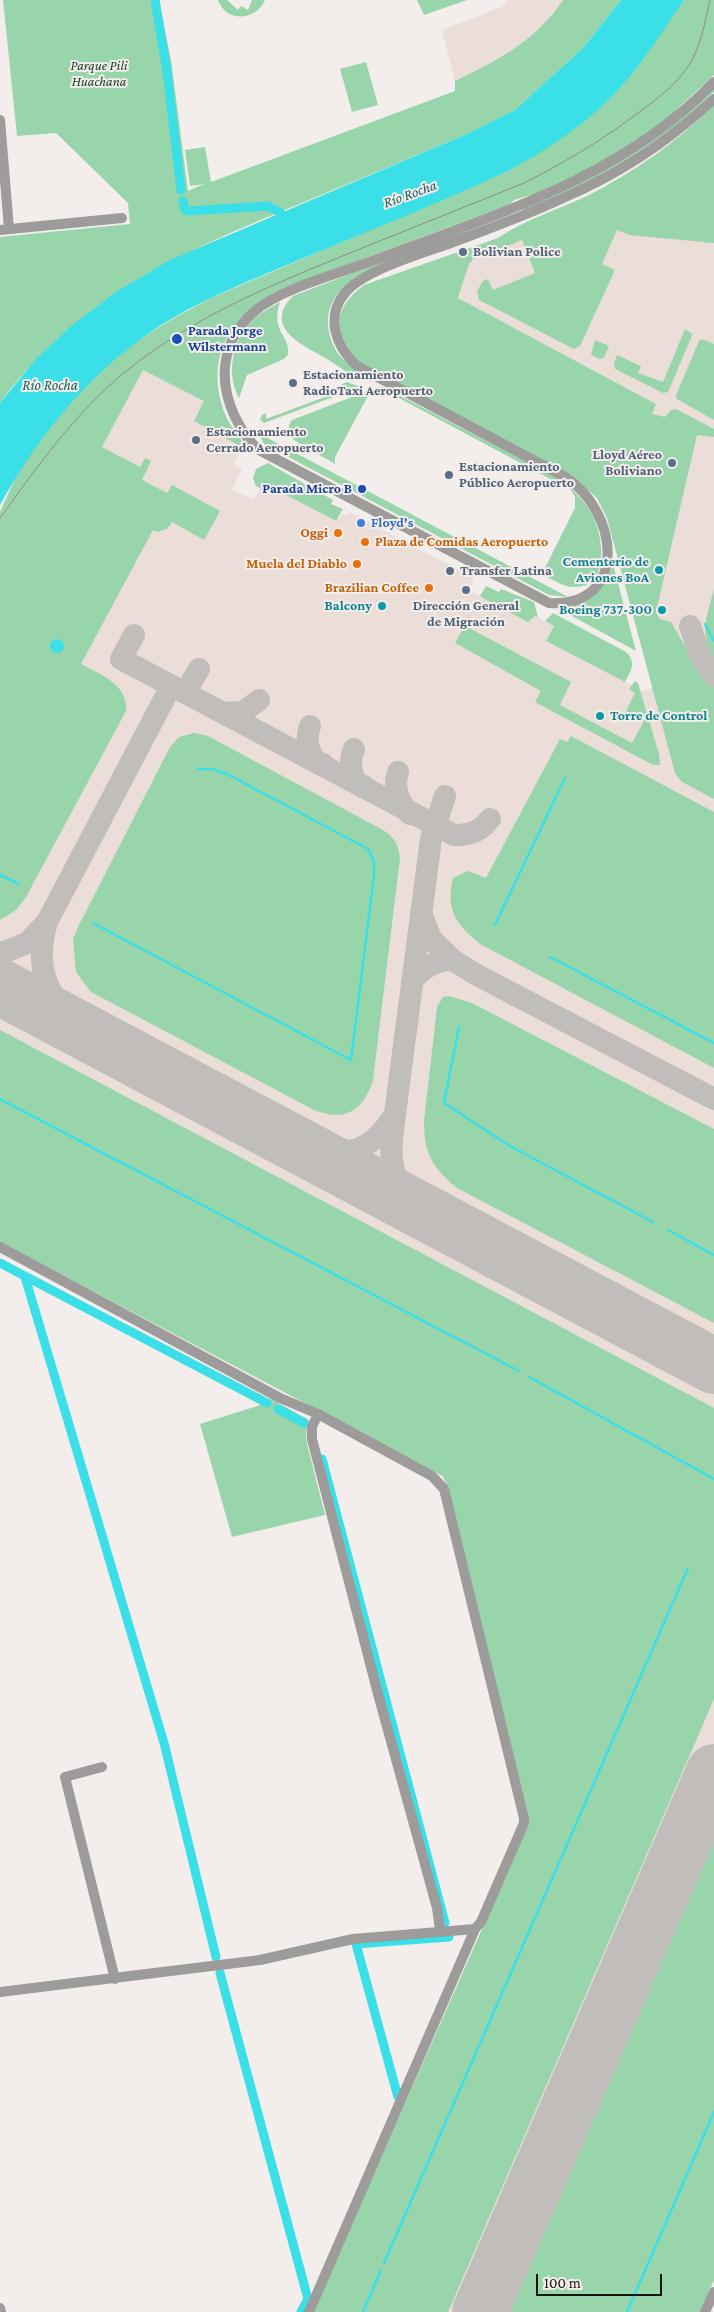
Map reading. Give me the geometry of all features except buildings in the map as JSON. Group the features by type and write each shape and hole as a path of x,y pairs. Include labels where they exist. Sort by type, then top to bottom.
{"street":[{"path":"714,82 682,113 633,149 586,176 519,210 361,280 344,294 338,306 334,328 341,348 357,366 565,478 590,499 600,516 608,551 607,563 602,576 582,598 561,603 549,603 259,450 252,444 238,423 228,398 225,384 225,362 230,344 244,320 257,309 294,290 519,210 605,179 662,144 714,99"},
{"path":"0,120 4,230 122,218"},
{"path":"0,1247 280,1398 318,1414 432,1476 444,1488 524,1823 482,1922 474,1929 309,2312"},
{"path":"318,1414 312,1427 312,1439 375,1685 437,1908 440,1930"},
{"path":"102,1767 65,1777 115,1979"},
{"path":"0,1992 260,1960 353,1939 440,1930 474,1929"},
{"path":"705,2312 714,2292"}],"shaded area":[{"path":"508,0 563,0 542,27 505,57 455,81 442,30 501,7"},
{"path":"714,122 714,2150 645,2312 313,2312 528,1825 529,1817 443,1477 0,1242 0,546 102,447 143,369 205,401 194,421 243,447 233,465 242,470 232,489 254,500 263,483 336,521 343,514 347,516 349,512 474,578 469,590 483,598 535,616 554,626 546,641 631,685 637,682 641,691 656,687 609,512 656,404 458,299 469,264 479,251 602,203"}],"green space":[{"name":"Parque Pili Huachana","path":"3,0 159,0 171,60 188,191 204,184 190,186 185,150 205,147 211,182 455,91 455,81 515,48 552,15 563,0 621,0 583,48 515,110 467,134 220,238 179,257 139,279 102,303 66,332 32,364 0,403 0,237 130,224 128,203 56,133 17,136"},
{"path":"218,0 227,0 238,10 241,6 248,10 252,0 265,0 255,12 248,15 234,16 227,13"},
{"path":"417,0 467,0 424,15"},
{"path":"684,0 714,0 714,75 660,125 616,155 538,193 514,200 509,205 289,286 253,307 239,321 228,336 221,353 218,371 219,392 227,419 247,450 194,421 204,401 143,370 102,447 140,467 145,458 151,461 142,480 167,493 172,485 220,511 204,540 172,522 167,529 157,532 153,530 81,664 105,677 118,687 123,694 126,711 26,897 16,910 0,920 0,512 19,472 47,431 75,397 107,366 141,339 175,317 211,298 508,171 618,90"},
{"path":"366,62 378,105 352,112 340,69"},
{"path":"714,86 714,92 676,127 603,176 524,211 522,208 577,184 625,157 669,126"},
{"path":"714,105 714,243 629,235 617,230 602,264 615,270 580,346 574,349 479,300 477,291 483,281 488,279 493,290 535,273 522,240 481,257 479,252 469,264 458,298 656,404 652,414 665,417 671,410 676,409 714,429 714,437 697,435 656,612 660,619 671,622 703,677 714,687 714,799 682,782 675,773 607,518 597,498 571,476 358,361 344,340 340,330 340,321 341,312 346,303 364,285 498,238 531,220 587,196 621,177 670,144"},
{"path":"465,230 466,233 358,277 335,298 329,311 328,328 334,347 343,359 372,382 354,376 298,342 284,327 282,318 284,307 293,296"},
{"path":"280,302 277,321 287,343 288,355 284,359 247,375 239,398 235,389 232,368 235,348 244,330 254,319"},
{"path":"685,329 692,334 691,338 668,392 663,393 615,369 614,363 617,355 641,366 638,373 663,382"},
{"path":"702,339 714,344 714,420 677,399 676,395 699,341"},
{"path":"595,340 609,346 604,358 600,359 591,355"},
{"path":"347,382 360,387 264,423 260,420 262,415 266,413 266,419 338,392 340,385"},
{"path":"378,387 385,388 563,481 587,506 597,525 601,560 599,571 594,579 586,585 570,587 542,574 575,508 575,497 571,490 384,390 369,394 335,457 335,464 294,440 290,435 289,428 292,420"},
{"path":"258,433 568,597 549,595 264,444"},
{"path":"268,463 333,500 331,504 343,509 336,521 263,483 260,488 256,486 253,478 256,469"},
{"path":"613,564 636,651 559,609 578,604 594,596 610,574"},
{"path":"486,586 499,592 501,589 534,602 538,617 535,616 528,622 483,598 480,596"},
{"path":"714,588 714,657 706,640 705,631"},
{"path":"553,613 626,652 631,660 632,667 625,682 546,641 554,626 545,621"},
{"path":"469,617 472,619 467,627 571,682 560,705 632,743 644,721 626,711 635,693 629,689 635,681 638,683 659,754 660,765 653,765 535,702 541,691 455,643"},
{"path":"194,733 208,736 383,830 397,845 400,858 373,1080 364,1099 352,1111 335,1115 314,1110 91,992 76,972 73,939 79,925 170,747 179,737"},
{"path":"571,736 714,812 714,1068 480,944 454,916 450,899 453,878 468,871 486,878 560,739 567,742"},
{"path":"449,996 472,1003 714,1129 714,1323 457,1188 441,1173 428,1151 424,1121 437,1007 443,997"},
{"path":"0,1030 714,1408 714,1699 448,2312 313,2312 528,1825 529,1817 447,1485 443,1476 0,1242"},
{"path":"271,1399 309,1420 306,1433 307,1444 325,1515 232,1537 200,1424 267,1403"},
{"path":"714,1839 714,2280 700,2312 509,2312"}],"water":[{"name":"Río Rocha","path":"621,0 684,0 627,80 594,114 552,145 508,171 430,206 238,286 197,305 159,326 119,356 99,374 62,414 29,458 0,505 0,403 36,359 71,326 116,292 170,260 467,134 515,110 583,48"},
{"path":"57,639 62,641 64,646 62,651 57,653 52,651 50,646 52,641"}],"waterway":[{"path":"155,0 167,72 181,190"},
{"path":"183,201 185,210 189,211 267,206 280,212 284,223"},
{"path":"705,624 714,641"},
{"path":"93,923 351,1060 374,875 374,862 368,849 229,775 213,769 198,769"},
{"path":"495,925 565,778"},
{"path":"0,875 19,884"},
{"path":"550,957 714,1043"},
{"path":"459,1027 444,1103 510,1146 653,1222"},
{"path":"0,1099 519,1371"},
{"path":"668,1230 714,1255"},
{"path":"0,1263 267,1403"},
{"path":"25,1277 164,1743 216,1957"},
{"path":"529,1377 714,1479"},
{"path":"278,1409 304,1423"},
{"path":"322,1459 445,1923"},
{"path":"384,2263 688,1568"},
{"path":"398,2097 356,1944 449,1937"},
{"path":"220,1973 308,2299 301,2312"},
{"path":"627,2312 714,2112"},
{"path":"363,2312 381,2270"}],"taxiway":[{"path":"690,626 699,653 714,676"},
{"path":"134,635 121,659 454,835 465,835 474,832 483,827 490,819"},
{"path":"185,693 199,669"},
{"path":"47,922 171,686"},
{"path":"223,713 243,712 259,700"},
{"path":"310,726 308,746 319,764 323,764"},
{"path":"354,749 351,759 353,776 359,784 364,786"},
{"path":"398,772 396,789 402,805 410,814"},
{"path":"395,1114 431,839 445,796"},
{"path":"412,981 430,966 441,961 453,960 431,939 421,913"},
{"path":"0,954 27,943 47,922 42,953 46,979 58,1003 77,1028"},
{"path":"453,960 475,974 714,1099"},
{"path":"302,1148 331,1153 356,1150 376,1137 395,1114 392,1146 394,1170 405,1190 427,1214"}],"runway":[{"path":"0,987 714,1366"},
{"path":"480,2312 714,1772"}],"tram line":[{"path":"0,518 58,441 90,405 125,372 176,335 230,305 287,279 524,183 584,150 628,121 667,90 689,65 700,42 710,0"}],"place":[{"name":"Bolivian Police","path":"463,252"},
{"name":"Parada Jorge Wilstermann","path":"177,339"},
{"name":"Estacionamiento RadioTaxi Aeropuerto","path":"293,383"},
{"name":"Estacionamiento Cerrado Aeropuerto","path":"196,440"},
{"name":"Lloyd Aéreo Boliviano","path":"672,463"},
{"name":"Estacionamiento Público Aeropuerto","path":"449,475"},
{"name":"Parada Micro B","path":"362,489"},
{"name":"Floyd's","path":"361,523"},
{"name":"Oggi","path":"338,533"},
{"name":"Plaza de Comidas Aeropuerto","path":"365,542"},
{"name":"Muela del Diablo","path":"357,564"},
{"name":"Cementerio de Aviones BoA","path":"659,570"},
{"name":"Transfer Latina","path":"450,571"},
{"name":"Brazilian Coffee","path":"429,588"},
{"name":"Dirección General de Migración","path":"466,590"},
{"name":"Balcony","path":"382,606"},
{"name":"Boeing 737-300","path":"662,610"},
{"name":"Torre de Control","path":"600,716"}]}
